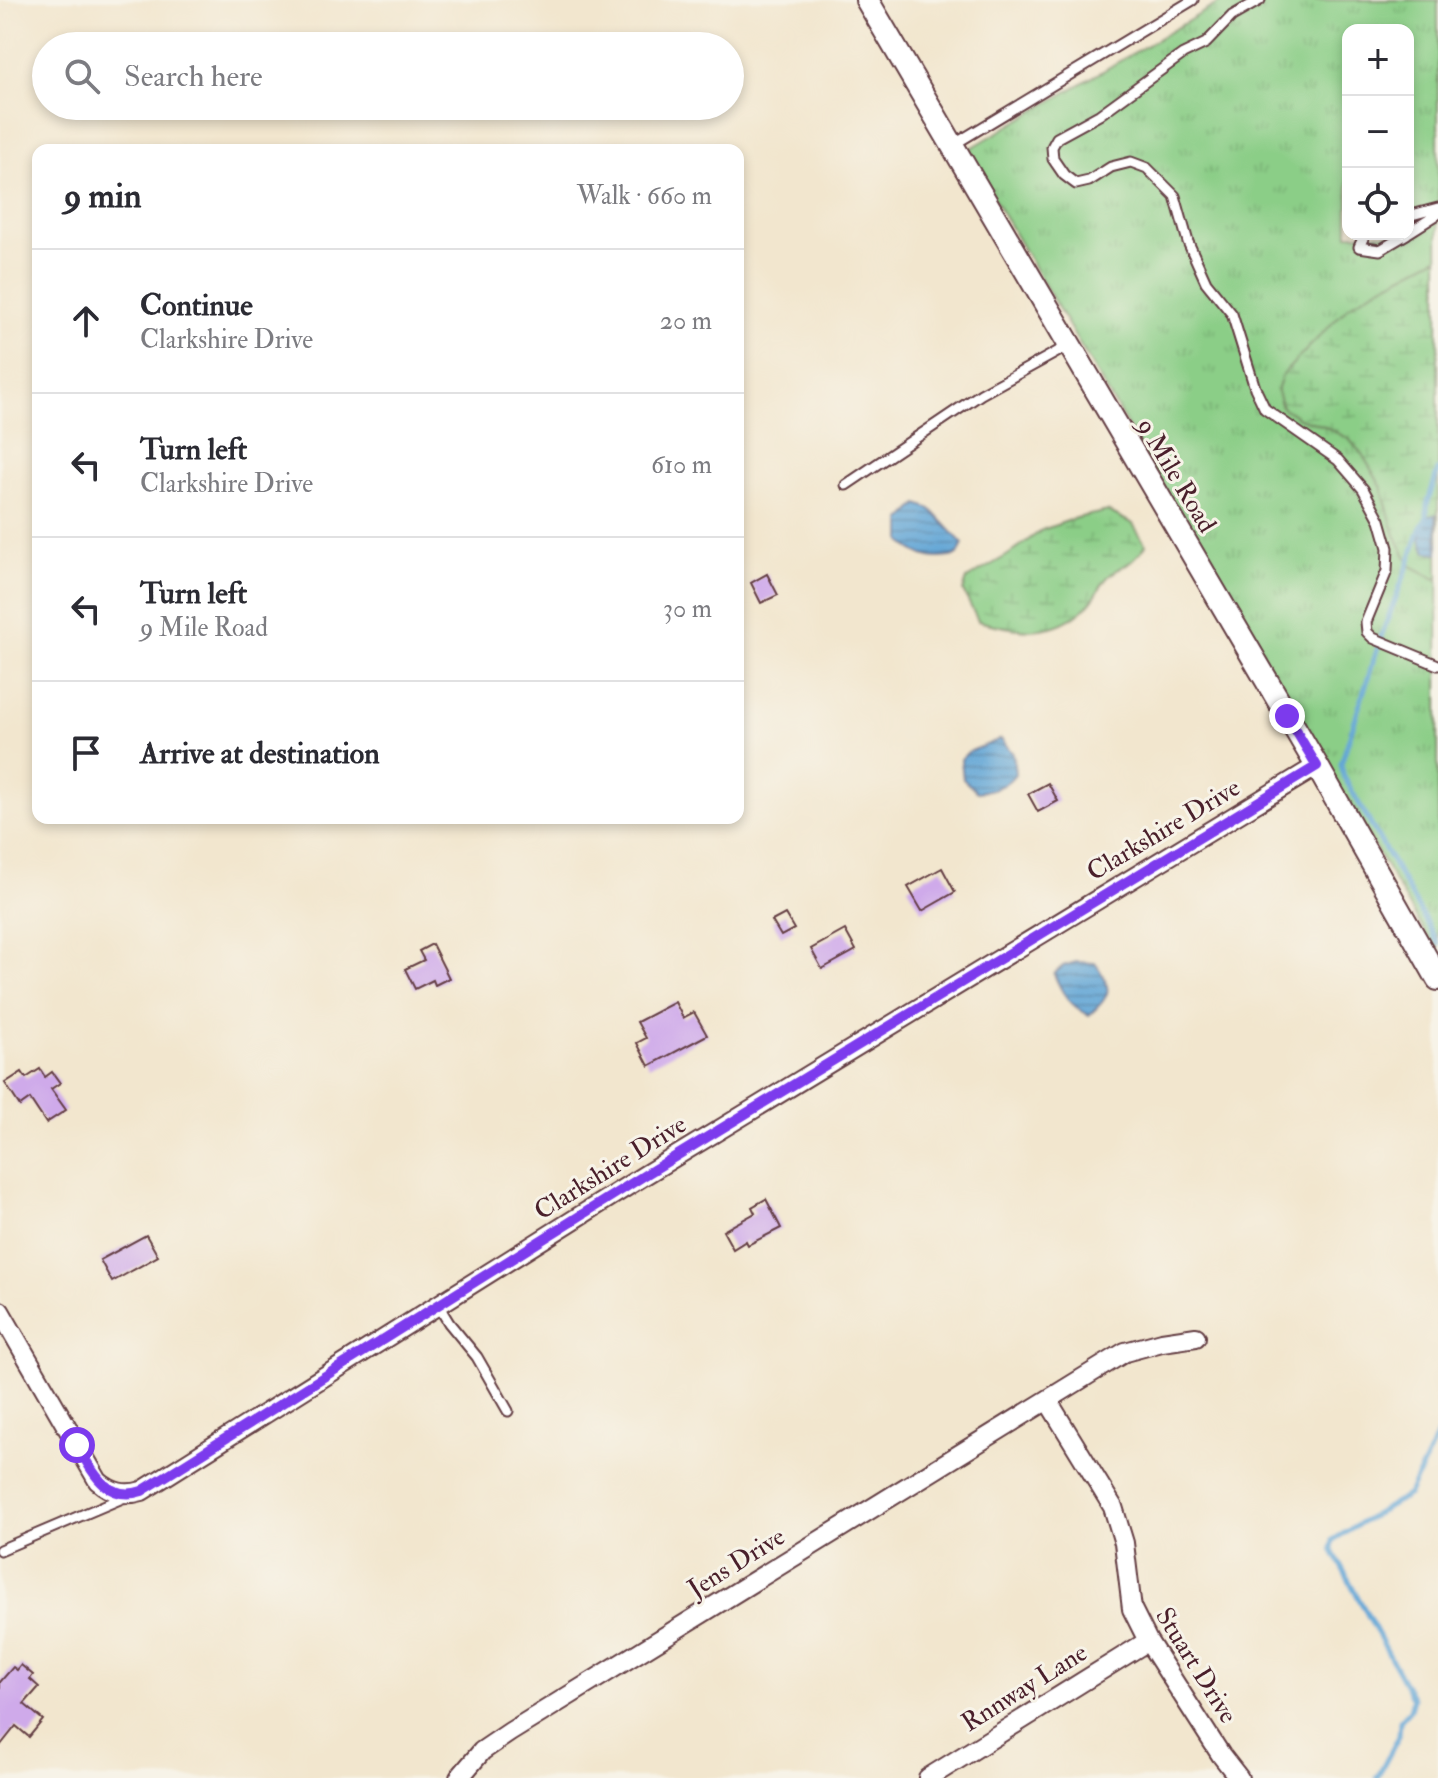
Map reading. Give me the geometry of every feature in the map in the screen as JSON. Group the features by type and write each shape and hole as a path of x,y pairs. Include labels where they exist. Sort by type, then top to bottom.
{"street":[{"name":"9 Mile Road","path":"867,0 1317,766 1438,979"},
{"name":"Clarkshire Drive","path":"134,1493 871,1036 1317,766"},
{"path":"0,1311 98,1481 115,1492 134,1493"},
{"name":"Jens Drive","path":"459,1778 482,1751 510,1732 1125,1352 1196,1337"},
{"name":"Stuart Drive","path":"1048,1401 1113,1507 1124,1543 1132,1609 1148,1641 1239,1778"},
{"name":"Rnnway Lane","path":"928,1778 1148,1641"}],"lane":[{"path":"953,145 1193,0"},
{"path":"1260,0 1232,16 1206,43 1183,54 1099,115 1057,138 1052,147 1053,159 1064,175 1076,184 1089,181 1111,167 1131,162 1147,168 1175,196 1188,242 1206,282 1232,314 1255,388 1265,409 1338,460 1363,489 1380,520 1388,548 1387,571 1366,622 1367,632 1373,638 1438,665"},
{"path":"1414,214 1438,208"},
{"path":"1414,229 1438,214"},
{"path":"1362,240 1359,247 1380,250 1397,240"},
{"path":"846,485 981,394 1068,346"},
{"path":"438,1305 477,1357 508,1411"},
{"path":"0,1550 134,1493"}],"green space":[{"path":"1224,0 1438,0 1438,955 966,151"},
{"path":"1438,257 1438,515 1426,552 1438,553 1436,579 1411,566 1395,535 1381,486 1362,454 1349,439 1299,418 1282,407 1277,392 1282,375 1347,308 1367,294"},
{"path":"1108,511 1133,524 1146,545 1106,579 1087,606 1062,623 1036,630 978,621 963,591 967,579 1042,530"}],"water":[{"path":"918,504 931,509 963,544 958,555 928,557 902,542 902,520"},
{"path":"1436,514 1438,553 1426,552 1421,538 1422,526 1427,517"},
{"path":"1001,739 1013,754 1015,774 998,787 977,792 963,779 961,759 968,752"},
{"path":"1076,962 1095,963 1107,985 1106,997 1089,1015 1067,998 1054,974 1063,966"}],"building":[{"path":"767,574 778,595 761,603 751,583"},
{"path":"1048,783 1058,801 1038,812 1028,794"},
{"path":"942,868 955,892 922,911 908,887"},
{"path":"785,914 794,929 781,936 772,921"},
{"path":"845,930 856,950 822,969 811,949"},
{"path":"432,944 449,978 435,985 433,980 415,989 405,969 424,960 419,951"},
{"path":"675,1002 683,1018 694,1012 707,1035 649,1066 637,1043 646,1038 637,1022"},
{"path":"40,1069 45,1077 52,1072 60,1083 51,1089 66,1110 46,1123 30,1099 20,1106 5,1083 22,1072 26,1078"},
{"path":"766,1199 781,1228 733,1249 723,1231 755,1213 752,1207"},
{"path":"146,1235 158,1256 112,1282 100,1260"},
{"path":"21,1665 33,1675 30,1679 39,1687 24,1704 43,1720 29,1737 16,1726 0,1746 0,1682 13,1667 17,1670"}],"waterway":[{"path":"1438,470 1427,505 1427,517 1382,634 1341,764 1344,777 1438,943"},
{"path":"1377,1778 1399,1736 1400,1721 1410,1710 1413,1699 1332,1549 1333,1540 1409,1494 1438,1434"}],"route":[{"path":"77,1445 98,1481 107,1488 124,1494 142,1491 645,1175 1317,766 1287,716"}]}
